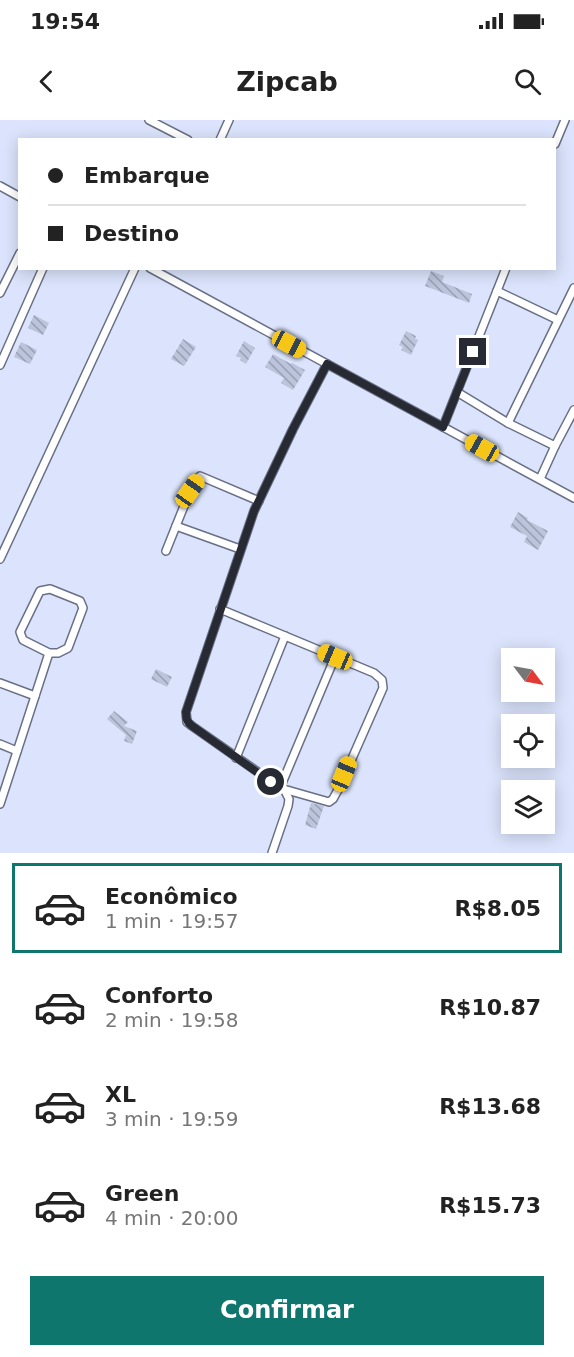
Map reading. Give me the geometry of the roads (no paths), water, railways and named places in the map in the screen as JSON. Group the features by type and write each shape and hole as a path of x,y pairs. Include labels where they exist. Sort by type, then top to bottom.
{"street":[{"path":"149,120 184,138"},
{"path":"221,138 229,120"},
{"path":"556,142 565,120"},
{"path":"0,186 18,196"},
{"path":"0,293 18,257"},
{"path":"0,365 42,270"},
{"path":"0,559 134,270"},
{"path":"154,270 574,498"},
{"path":"443,427 505,270"},
{"path":"508,423 574,288"},
{"path":"497,291 558,320"},
{"path":"272,853 288,806 289,799 285,791 192,726 187,722 186,712 254,511 327,364"},
{"path":"457,392 508,423 555,446"},
{"path":"540,479 574,410"},
{"path":"166,551 190,491 200,476 259,501"},
{"path":"176,526 240,549"},
{"path":"50,589 80,601 83,608 68,648 58,653 49,653 22,640 20,633 40,591 50,589"},
{"path":"220,609 374,673 382,680 383,688 333,799 323,802 280,788"},
{"path":"236,758 285,636"},
{"path":"0,802 49,653"},
{"path":"280,788 335,657"},
{"path":"0,683 35,696"},
{"path":"0,744 17,751"}]}
